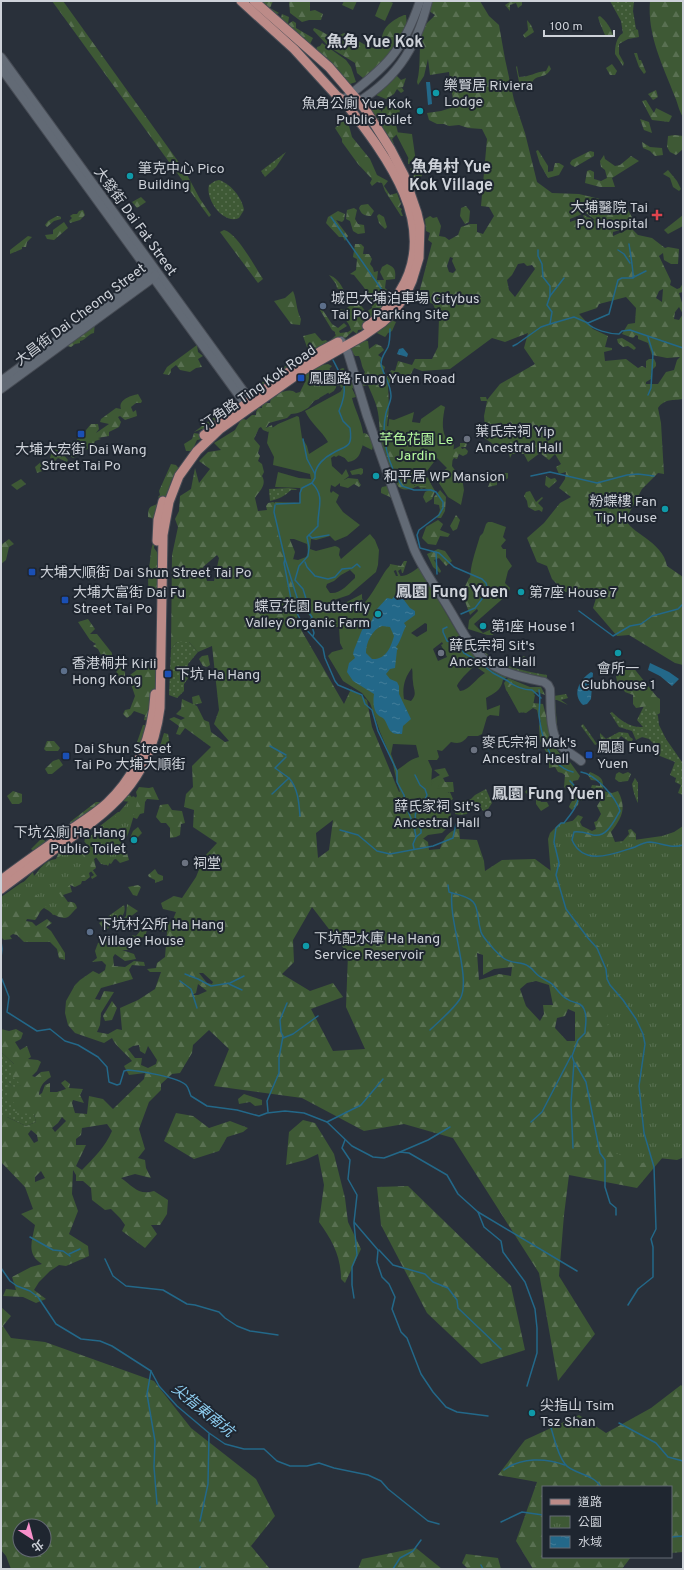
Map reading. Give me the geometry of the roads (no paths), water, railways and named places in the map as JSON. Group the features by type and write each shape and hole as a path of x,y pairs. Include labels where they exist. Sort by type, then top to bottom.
{"main road":[{"name":"汀角路 Ting Kok Road","path":"241,1 294,49 346,104 377,146 396,178 411,213 414,238 413,255 409,273 402,288 391,304 369,325 342,343"},
{"name":"汀角路 Ting Kok Road","path":"1,889 105,813 122,796 142,767 155,736 160,708 163,539 169,502 179,476 196,451 248,404 309,358 374,328 383,322 397,307 412,281 419,258 420,226 404,175 391,150 359,102 329,67 254,1"},
{"name":"汀角路 Ting Kok Road","path":"1,880 91,816 106,803 125,781 140,758 150,731 154,705 157,535 163,501 174,473 194,444 215,425 248,404"}],"street":[{"path":"346,104 352,93 374,76 396,53 410,29 420,1"},
{"path":"346,104 359,102 388,79 403,61 422,24 428,1"},
{"name":"大發街 Dai Fat Street","path":"1,57 153,274"},
{"name":"大發街 Dai Fat Street","path":"1,68 248,404"},
{"name":"大昌街 Dai Cheong Street","path":"1,381 153,274"},
{"name":"大昌街 Dai Cheong Street","path":"1,389 153,274"},
{"path":"342,343 348,353 367,416 414,549 422,567 472,647 489,663 513,675 548,684 550,689 555,738 562,747 581,761"}],"water":[{"path":"426,82 430,82 432,104 428,105"},
{"path":"403,348 408,354 407,357 397,354 399,349"},
{"path":"398,592 405,597 404,600 410,608 415,611 415,615 404,623 406,626 396,647 398,649 395,668 390,669 386,674 390,679 397,682 399,686 399,694 411,719 403,726 402,734 394,733 390,730 384,719 378,715 374,708 374,694 353,681 347,672 349,663 355,658 353,654 354,650 362,630 371,622 377,609 387,598 392,599","holes":["382,626 390,627 394,636 387,652 377,659 372,659 366,653 370,637 378,628"]},
{"path":"650,663 669,672 679,679 672,686 660,676 648,670"},
{"path":"591,672 593,673 591,699 587,704 583,705 579,701 577,692 578,687 583,679"}],"waterway":[{"path":"331,217 382,290 374,300"},
{"path":"629,244 633,278"},
{"path":"538,250 538,256 542,264 543,277 550,286 550,296"},
{"path":"618,250 624,254 630,263"},
{"path":"513,346 541,327 574,317 588,323 609,314 618,280 622,278 632,278 646,271"},
{"path":"550,324 552,312 547,305 550,296 564,278"},
{"path":"587,323 598,330 611,333 619,334 622,331 630,330 683,348"},
{"path":"390,329 389,345 382,357 381,362 383,372 391,392 384,422 387,451 393,470 402,486 414,490 431,490 436,492 443,502 443,508 439,515 419,530 417,535 420,548 439,553 454,567 482,579 486,583 488,591 475,608 461,614"},
{"path":"648,337 653,353 651,388 648,395"},
{"path":"315,474 317,467 324,459 348,445 351,435 350,428 343,421 339,411 344,396 344,385 333,360"},
{"path":"303,439 307,459 315,474 315,478 312,483 319,493 320,498 318,526 307,537 309,547 308,556 299,566 295,580 303,589 307,602 305,609"},
{"path":"531,476 550,472 597,483 627,475 638,474 654,476"},
{"path":"276,504 300,503 300,493 302,488 312,483"},
{"path":"275,505 274,512 285,559 284,563 292,604 305,628 323,648 325,658 338,685 362,695 365,704 372,710 378,731 397,771 397,782 404,795 406,806 414,826 416,837 413,844 414,849"},
{"path":"309,535 312,538 329,535"},
{"path":"436,552 437,574"},
{"path":"285,559 300,607 307,610 312,617 310,620 314,633 313,636"},
{"path":"305,562 307,567 315,576 328,579 335,577 342,569 352,568 357,564 360,567"},
{"path":"579,611 613,636 630,626 641,624 652,616 678,609 683,604"},
{"path":"447,627 443,629 447,641 457,645 464,653 493,673 516,686 532,690 541,698"},
{"path":"539,690 540,723 548,750 558,764 573,772"},
{"path":"270,746 286,755"},
{"path":"286,757 275,768 289,778"},
{"path":"581,772 592,777 604,787 610,793 620,811 610,828 602,834 593,835 574,832 572,840 577,848 591,856 600,856 609,855 648,842 670,846 683,845"},
{"path":"415,775 420,785 425,789 427,795 415,814 415,818 421,830 421,833 416,837"},
{"path":"272,794 289,778 296,791 300,816"},
{"path":"570,781 575,786 579,796 574,809 564,823 561,823 556,828 554,842 559,863 556,875 566,909 597,948 606,969 607,979 636,1019 643,1034 645,1044 639,1086 644,1133 654,1167 656,1229 651,1239 653,1247 653,1277 638,1289 628,1305"},
{"path":"340,830 358,835 377,851 390,854 433,846 453,838 456,824"},
{"path":"430,1030 457,1003 463,990 462,964 453,918 452,893 449,892 448,885"},
{"path":"452,893 473,902 476,906 482,935 500,955 509,961 529,967 539,976 552,984 565,998 581,1005 584,1009 586,1018 585,1033 578,1040 572,1056 574,1062 571,1104 573,1148"},
{"path":"1,941 1,958"},
{"path":"185,974 211,986 230,983 244,976"},
{"path":"1,978 9,997 7,1012 37,1031 50,1029 65,1041 78,1045 98,1057 107,1067 109,1082 117,1085 120,1084 124,1071 128,1070 175,1079 187,1086 191,1096 207,1106 237,1110 259,1116 267,1113 285,1111 304,1113 327,1122 352,1146 373,1157 384,1158 400,1152 409,1153 447,1175 458,1194 478,1212 577,1271"},
{"path":"180,981 191,989 197,1008"},
{"path":"229,984 242,990"},
{"path":"268,1112 267,1101 279,1073 279,1058 283,1036 281,1032 280,1020 287,1003"},
{"path":"283,1038 293,1034 318,1016"},
{"path":"531,1122 542,1112 571,1056"},
{"path":"575,1063 586,1082 600,1153 605,1160 605,1187 610,1203 616,1208 616,1215"},
{"path":"327,1122 361,1105 383,1079"},
{"path":"400,1152 428,1140 450,1127"},
{"path":"345,1140 342,1148 350,1160 348,1179 357,1195 354,1222 378,1250 377,1262 382,1277 389,1284 395,1297 392,1309 401,1332 407,1338 421,1374 433,1392 446,1407 457,1412 488,1416"},
{"path":"478,1212 484,1227 501,1241 503,1252 525,1282 535,1309 537,1353 527,1386"},
{"path":"354,1223 357,1255 352,1267 354,1298"},
{"path":"30,1237 53,1250 63,1251 70,1256"},
{"path":"69,1254 80,1249"},
{"path":"379,1250 393,1265 425,1274 433,1282 448,1288 457,1300 458,1308 501,1349"},
{"path":"105,1259 113,1276 126,1286 163,1290 187,1304 219,1312 237,1326 250,1331 278,1335"},
{"name":"尖指東南坑","path":"1,1268 10,1281 17,1286 30,1291 38,1297 56,1324 81,1339 100,1341 112,1346 151,1371 159,1386 177,1406 209,1433 225,1444 244,1449 264,1449 277,1461 290,1466 307,1466 319,1463 334,1468 368,1475 381,1481 388,1489 428,1521 439,1524"},
{"path":"151,1371 147,1394 155,1441 154,1467 157,1504"},
{"path":"619,1423 656,1443 668,1457 683,1461"},
{"path":"551,1428 558,1451 565,1464 572,1470 593,1479 600,1486"},
{"path":"200,1521 208,1484 209,1434"},
{"path":"504,1470 518,1463 534,1460 550,1461 565,1465"},
{"path":"501,1522 522,1512 542,1515"},
{"path":"672,1537 683,1536"},
{"path":"393,1569 400,1558 413,1551 421,1540"},
{"path":"481,1565 483,1569"}],"place":[{"name":"樂賢居 Riviera Lodge","path":"436,93"},
{"name":"魚角公廁 Yue Kok Public Toilet","path":"420,111"},
{"name":"筆克中心 Pico Building","path":"130,176"},
{"name":"大埔醫院 Tai Po Hospital","path":"657,215"},
{"name":"城巴大埔泊車場 Citybus Tai Po Parking Site","path":"323,306"},
{"name":"鳳園路 Fung Yuen Road","path":"301,378"},
{"name":"大埔大宏街 Dai Wang Street Tai Po","path":"81,434"},
{"name":"葉氏宗祠 Yip Ancestral Hall","path":"467,439"},
{"name":"和平居 WP Mansion","path":"376,476"},
{"name":"粉蝶樓 Fan Tip House","path":"665,509"},
{"name":"大埔大順街 Dai Shun Street Tai Po","path":"32,572"},
{"name":"第7座 House 7","path":"521,592"},
{"name":"大埔大富街 Dai Fu Street Tai Po","path":"65,600"},
{"name":"蝶豆花園 Butterfly Valley Organic Farm","path":"378,614"},
{"name":"第1座 House 1","path":"483,626"},
{"name":"薛氏宗祠 Sit's Ancestral Hall","path":"441,653"},
{"name":"會所一 Clubhouse 1","path":"618,653"},
{"name":"香港桐井 Kirii Hong Kong","path":"64,671"},
{"name":"下坑 Ha Hang","path":"168,674"},
{"name":"麥氏宗祠 Mak's Ancestral Hall","path":"474,750"},
{"name":"鳳園 Fung Yuen","path":"589,755"},
{"name":"Dai Shun Street Tai Po 大埔大順街","path":"66,756"},
{"name":"薛氏家祠 Sit's Ancestral Hall","path":"488,814"},
{"name":"下坑公廁 Ha Hang Public Toilet","path":"134,840"},
{"name":"祠堂","path":"185,863"},
{"name":"下坑村公所 Ha Hang Village House","path":"90,932"},
{"name":"下坑配水庫 Ha Hang Service Reservoir","path":"306,946"},
{"name":"尖指山 Tsim Tsz Shan","path":"532,1413"}],"district":[{"name":"魚角 Yue Kok","path":"375,41"},
{"name":"魚角村 Yue Kok Village","path":"451,175"},
{"name":"鳳園 Fung Yuen","path":"452,591"},
{"name":"鳳園 Fung Yuen","path":"548,793"}],"park label":[{"name":"芊色花園 Le Jardin","path":"416,448"}]}
